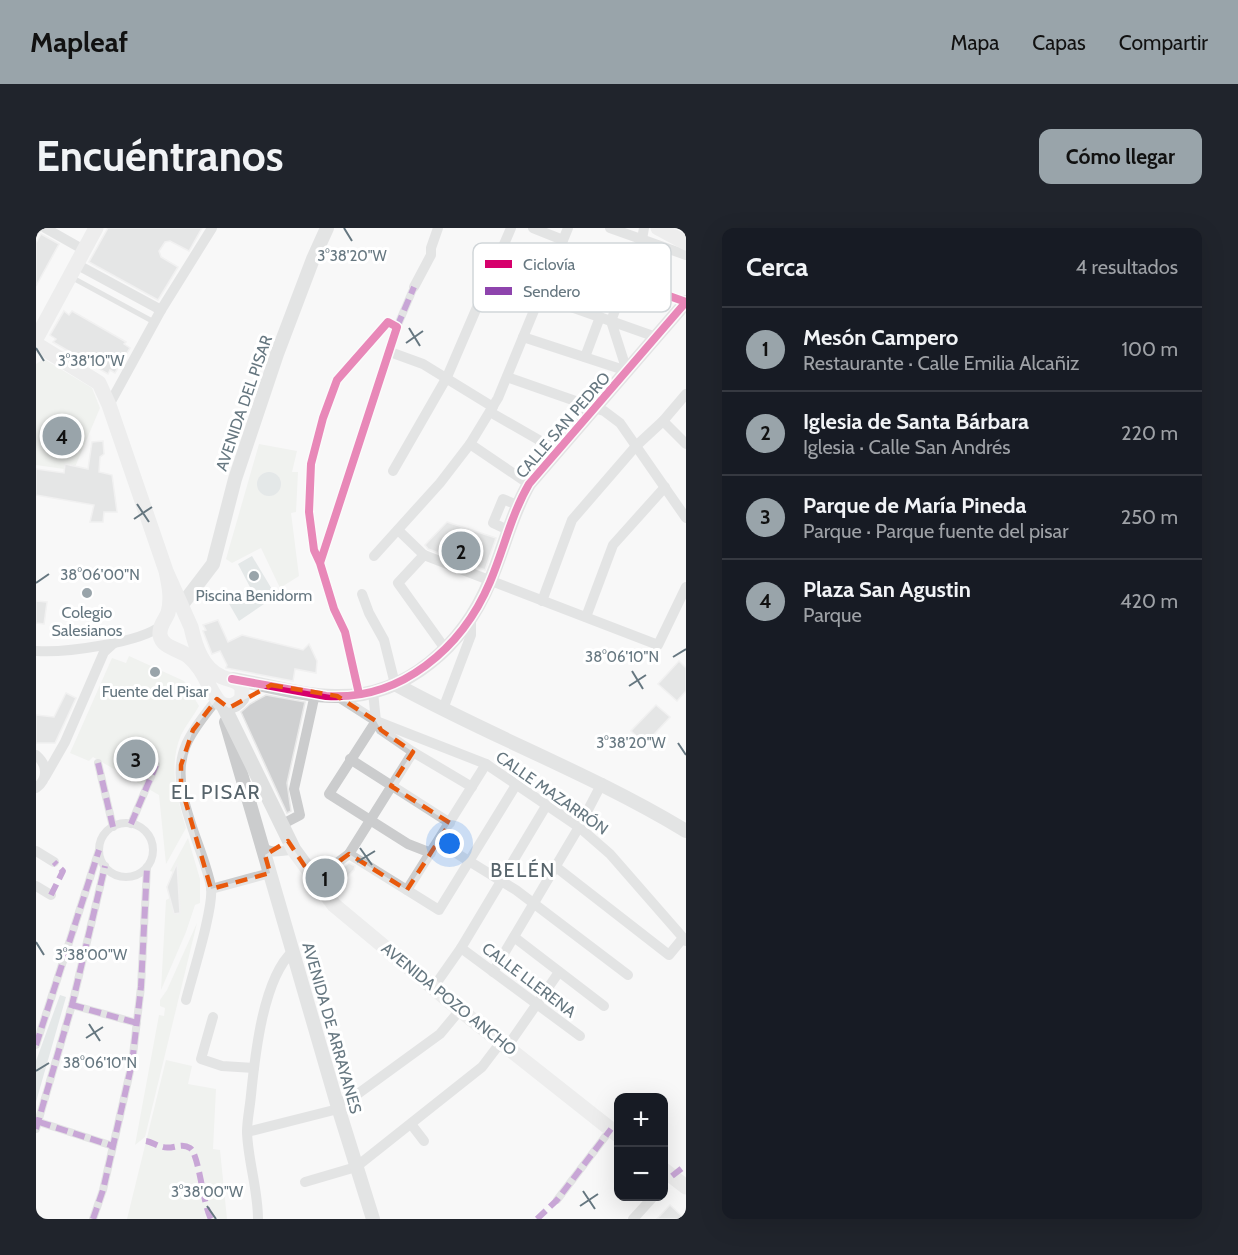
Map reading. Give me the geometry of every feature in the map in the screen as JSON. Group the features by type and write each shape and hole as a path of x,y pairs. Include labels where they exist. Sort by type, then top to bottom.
{"main road":[{"path":"36,339 96,228"},
{"path":"658,228 686,243"},
{"path":"36,344 99,383 109,405 166,571 199,653 219,676 239,682 242,688 225,700"},
{"path":"166,571 170,597 160,633 169,645 188,656 196,664 225,700"},
{"path":"164,622 178,616 190,629"},
{"path":"169,645 185,645 190,629"},
{"path":"225,700 218,684 229,679"},
{"name":"AVENIDA POZO ANCHO","path":"225,700 232,723 294,850 334,905 460,1010 614,1131"},
{"path":"668,1178 686,1187"}],"street":[{"path":"45,228 84,250"},
{"path":"109,405 160,310 212,228"},
{"name":"AVENIDA DEL PISAR","path":"190,629 189,606 198,585 215,558 235,480 273,364 306,275 327,228"},
{"path":"320,562 397,327 431,255 438,228"},
{"path":"505,243 511,228"},
{"path":"533,228 563,240"},
{"path":"562,243 568,228"},
{"path":"610,228 643,234 661,243"},
{"path":"671,248 686,255"},
{"path":"72,270 160,310"},
{"path":"671,296 686,302"},
{"name":"CALLE SAN PEDRO","path":"229,679 315,694 337,696 366,693 395,684 422,669 446,650 471,618 491,581 517,505 529,484 686,302"},
{"path":"393,471 447,377 475,312"},
{"path":"374,556 440,483 470,444 491,410 507,377 533,312"},
{"path":"586,312 656,338"},
{"path":"614,312 611,321 627,371"},
{"path":"585,357 600,317"},
{"path":"397,327 388,322 337,380 323,418 311,464 309,512 314,550 320,562 334,609 345,632 381,730 472,787"},
{"path":"523,337 627,371"},
{"path":"390,352 423,364 447,377 491,410 558,451"},
{"path":"507,377 597,407 620,423 686,518"},
{"path":"542,601 572,520 636,446 663,422 686,394"},
{"path":"663,422 686,444"},
{"path":"470,444 529,484"},
{"path":"586,617 613,545 664,488"},
{"path":"398,530 424,555 658,645 686,587"},
{"path":"424,555 398,583 446,650"},
{"name":"AVENIDA DEL PISAR","path":"138,637 151,632 164,622 179,599 198,585"},
{"path":"362,594 369,613 384,640 395,684 443,710 602,783 686,831"},
{"name":"CALLE SAN PEDRO","path":"443,710 471,635 471,618"},
{"path":"36,651 65,652 138,637 169,645"},
{"path":"41,782 65,742 104,652 114,642"},
{"path":"419,697 415,691 414,681 422,669"},
{"path":"186,1000 211,889 182,786 180,765 193,730 225,700 271,686"},
{"path":"269,848 282,845 283,829 300,816 294,789 315,694"},
{"path":"337,696 376,721"},
{"name":"AVENIDA DE ARRAYANES","path":"225,700 269,848 270,873 373,1219"},
{"path":"376,721 329,794 408,844 431,853"},
{"name":"CALLE MAZARRÓN","path":"376,721 486,764 579,827 610,854 685,940"},
{"path":"36,755 47,753 65,742"},
{"path":"314,880 349,854 413,752"},
{"path":"36,755 44,764 36,798"},
{"path":"350,759 450,823"},
{"path":"98,763 113,827"},
{"path":"407,890 486,764"},
{"path":"131,824 156,765"},
{"path":"493,972 556,867 602,783"},
{"path":"349,854 439,910 516,784"},
{"path":"433,988 461,948 546,806"},
{"path":"36,1045 101,841 113,827 131,824 145,831 152,845 151,861 147,867 141,873 125,877 117,875 105,866 99,850"},
{"path":"438,842 534,903 628,975"},
{"path":"269,848 294,850"},
{"path":"36,851 54,862"},
{"path":"105,866 72,1005 37,1125 113,1146"},
{"path":"93,1219 103,1190 132,1063 141,987 147,867"},
{"path":"556,867 669,955 685,940"},
{"path":"211,889 270,873"},
{"path":"36,886 51,895"},
{"path":"514,938 604,1006"},
{"name":"CALLE LLERENA","path":"461,948 580,1036"},
{"path":"258,1219 248,1132 254,1068 264,1008 285,958 293,951"},
{"path":"305,1182 356,1167 482,1067 504,1045 559,972"},
{"path":"72,1005 137,1023"},
{"path":"248,1132 338,1106 440,1034 460,1010"},
{"path":"213,1017 201,1059 222,1066 254,1068"},
{"path":"411,1124 424,1141"},
{"path":"557,1200 614,1133"},
{"path":"633,1219 650,1201"}],"lane":[{"path":"72,270 154,322"}],"highlighted area":[{"path":"271,685 337,696 376,721 381,730 413,752 391,786 450,823 407,890 349,854 314,880 288,841 265,855 270,873 211,889 181,786 181,765 193,730 217,699 229,708"}],"shaded area":[{"path":"44,359 92,388 100,408 75,467 66,464 64,469 36,465 36,364"},
{"path":"259,444 297,451 292,472 298,472 296,512 291,513 299,576 280,588 261,548 232,563 226,559"},
{"path":"269,472 277,476 281,484 277,492 269,496 261,492 257,484 261,476"},
{"name":"Piscina Benidorm","path":"252,556 276,596 239,621 228,602 251,589 238,564"},
{"path":"129,656 184,681 199,706 183,731 177,747 175,782 186,828 166,864 159,795 93,757 89,761 70,753 112,658 126,663"},
{"path":"188,838 200,879 200,903 195,905 161,990 166,900 170,898 174,914 180,912 177,873 170,871"},
{"path":"197,923 145,1137 135,1145 159,1015 164,1016 165,1008 160,1006 160,1000 167,990"},
{"path":"60,995 66,997 36,1102 36,1061"},
{"path":"166,1060 192,1066 188,1084 216,1089 213,1149 220,1150 227,1219 127,1219"}],"building":[{"path":"108,228 202,228 189,251 170,241 165,242 159,251 161,257 178,267 158,300 89,262"},
{"path":"41,234 59,244 36,286 36,243"},
{"path":"64,311 69,315 72,311 126,342 124,344 130,348 115,373 110,370 108,374 53,342 56,339 50,335"},
{"path":"103,441 104,454 100,457 99,472 112,475 117,512 104,512 103,522 90,522 94,505 36,495 36,469 64,473 65,464 88,469 92,442"},
{"path":"447,522 496,538 485,570 428,549 425,545"},
{"path":"36,601 47,602 44,624 36,623"},
{"path":"218,620 228,642 242,635 303,650 309,644 317,661 316,673 295,669 293,681 226,668 227,665 220,651 212,654 203,631 206,630 203,625"},
{"path":"679,661 686,668 686,691 677,701 658,684"},
{"path":"66,693 76,698 55,743 36,743 36,715 54,717"},
{"path":"266,695 305,702 287,783 291,811 287,813 241,712"},
{"path":"656,705 670,717 645,744 631,731"},
{"path":"177,863 180,913 174,914 167,887"},
{"path":"349,863 355,866 354,870 334,889 327,879"},
{"path":"670,1205 685,1219 657,1219"}],"marked path":[{"path":"397,327 414,287"},
{"path":"98,763 113,827"},
{"path":"131,824 156,765"},
{"path":"36,1045 99,850"},
{"path":"51,895 63,871 54,862"},
{"path":"36,1129 72,1005 105,866"},
{"path":"93,1219 103,1190 132,1063 141,987 147,867"},
{"path":"72,1005 137,1023"},
{"path":"39,1122 113,1146"},
{"path":"537,1219 557,1200 611,1129"},
{"path":"146,1141 166,1148 183,1146 190,1148 196,1160 211,1219"},
{"path":"672,1176 686,1165"}],"cycle path":[{"path":"232,679 326,696 353,695 379,690 403,680 426,666 446,648 478,606 490,582 517,508 529,484 686,302 671,297"},
{"path":"320,563 397,327 388,322 337,380 323,418 311,464 309,512 314,550 334,609 345,632 359,694"}],"place":[{"name":"Plaza San Agustin","path":"62,436"},
{"name":"Iglesia de Santa Bárbara","path":"461,551"},
{"name":"Piscina Benidorm","path":"254,576"},
{"name":"Colegio Salesianos","path":"87,593"},
{"name":"Fuente del Pisar","path":"155,672"},
{"name":"Parque de María Pineda","path":"136,759"},
{"name":"Mesón Campero","path":"325,878"}],"district":[{"name":"EL PISAR","path":"216,792"},
{"name":"BELÉN","path":"523,870"}]}
